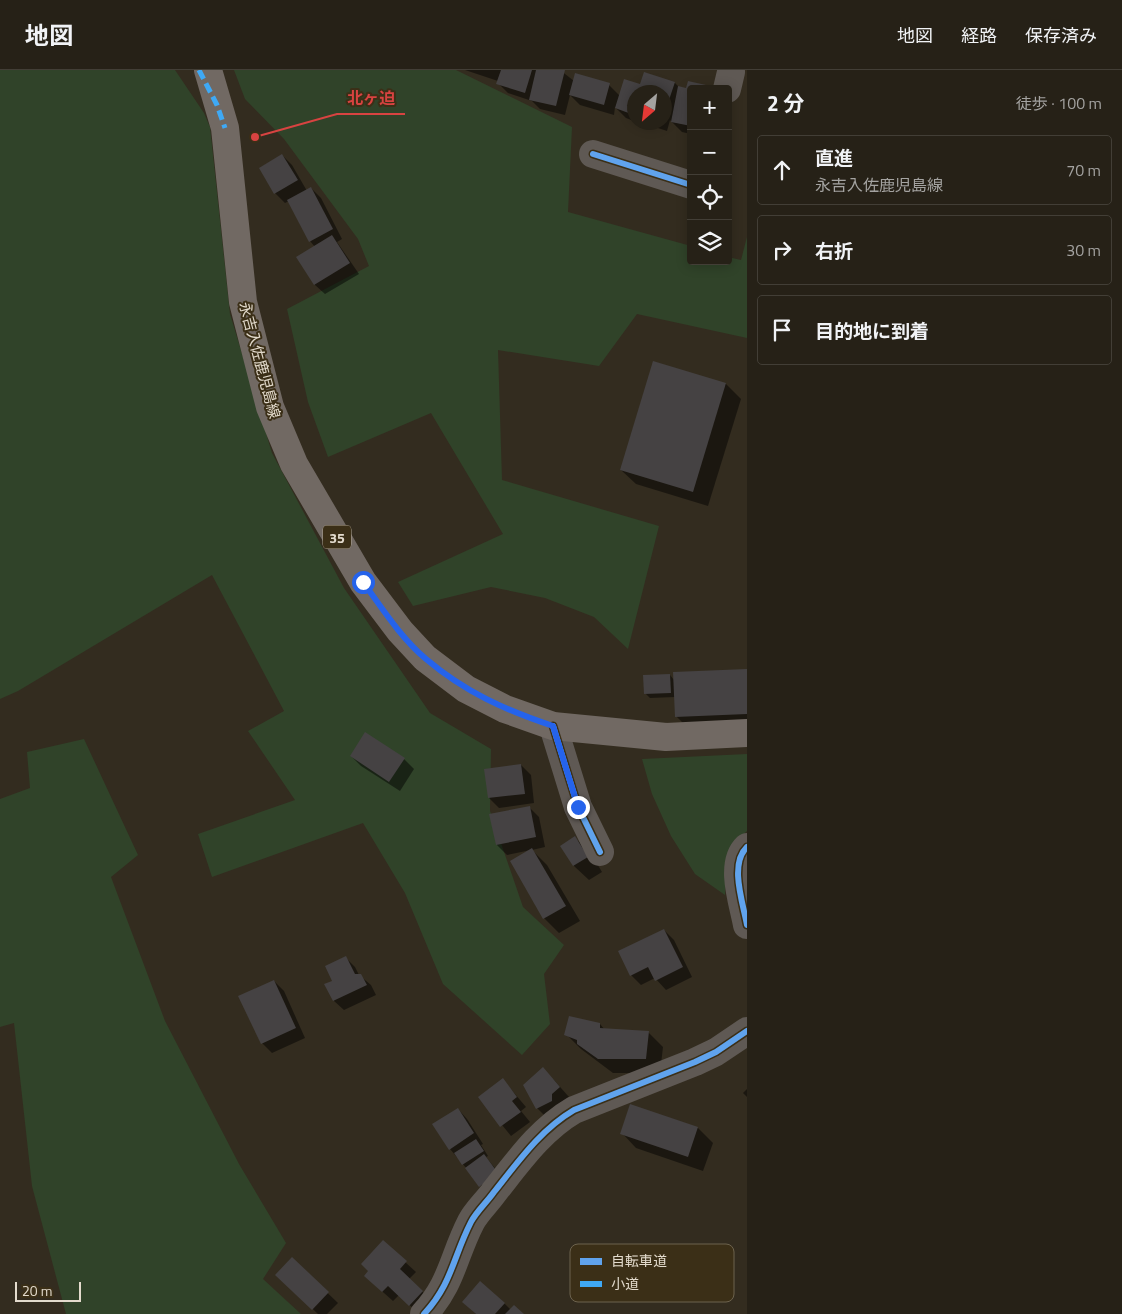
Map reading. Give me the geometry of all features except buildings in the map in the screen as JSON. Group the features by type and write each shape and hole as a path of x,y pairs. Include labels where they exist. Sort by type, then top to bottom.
{"main road":[{"name":"永吉入佐鹿児島線","path":"208,70 225,128 243,302 270,407 294,464 363,582 400,631 424,658 466,689 505,709 553,726 666,737 747,733"}],"street":[{"path":"593,154 687,184"},
{"path":"553,726 578,807 600,852"},
{"path":"747,847 742,851 738,869 747,925"},
{"path":"424,1314 438,1298 449,1278 471,1221 532,1144 555,1121 574,1110 716,1052 747,1031"}],"green space":[{"path":"0,70 175,70 204,113 210,127 230,314 272,453 344,588 430,713 491,749 490,811 523,907 564,945 544,974 550,1024 522,1055 443,984 405,893 363,823 212,877 198,834 295,800 248,731 284,711 212,575 18,691 0,699"},
{"path":"234,70 456,70 572,127 568,212 687,245 687,265 732,265 732,258 741,260 747,237 747,338 637,314 599,366 498,350 502,480 659,526 628,649 594,617 545,598 491,587 413,606 398,582 503,534 431,413 328,457 308,402 287,309 369,266 358,239 284,139 245,99"},
{"path":"84,739 138,855 111,877 165,1021 239,1164 286,1243 263,1279 301,1314 66,1314 32,1186 14,1023 0,1027 0,799 30,788 27,752"},
{"path":"747,754 747,831 735,845 729,860 725,895 695,874 671,836 652,794 642,759"}],"marked path":[{"path":"199,70 217,105 225,128"}],"cycle path":[{"path":"593,154 687,184"},
{"path":"553,726 578,807 600,852"},
{"path":"747,847 742,854 738,873 740,895 747,925"},
{"path":"424,1314 441,1292 473,1218 521,1158 551,1127 574,1110 716,1052 747,1031"}],"place":[{"name":"北ヶ迫","path":"255,137"}],"route":[{"path":"363,582 400,631 424,658 466,689 505,709 553,726 578,807"}]}
